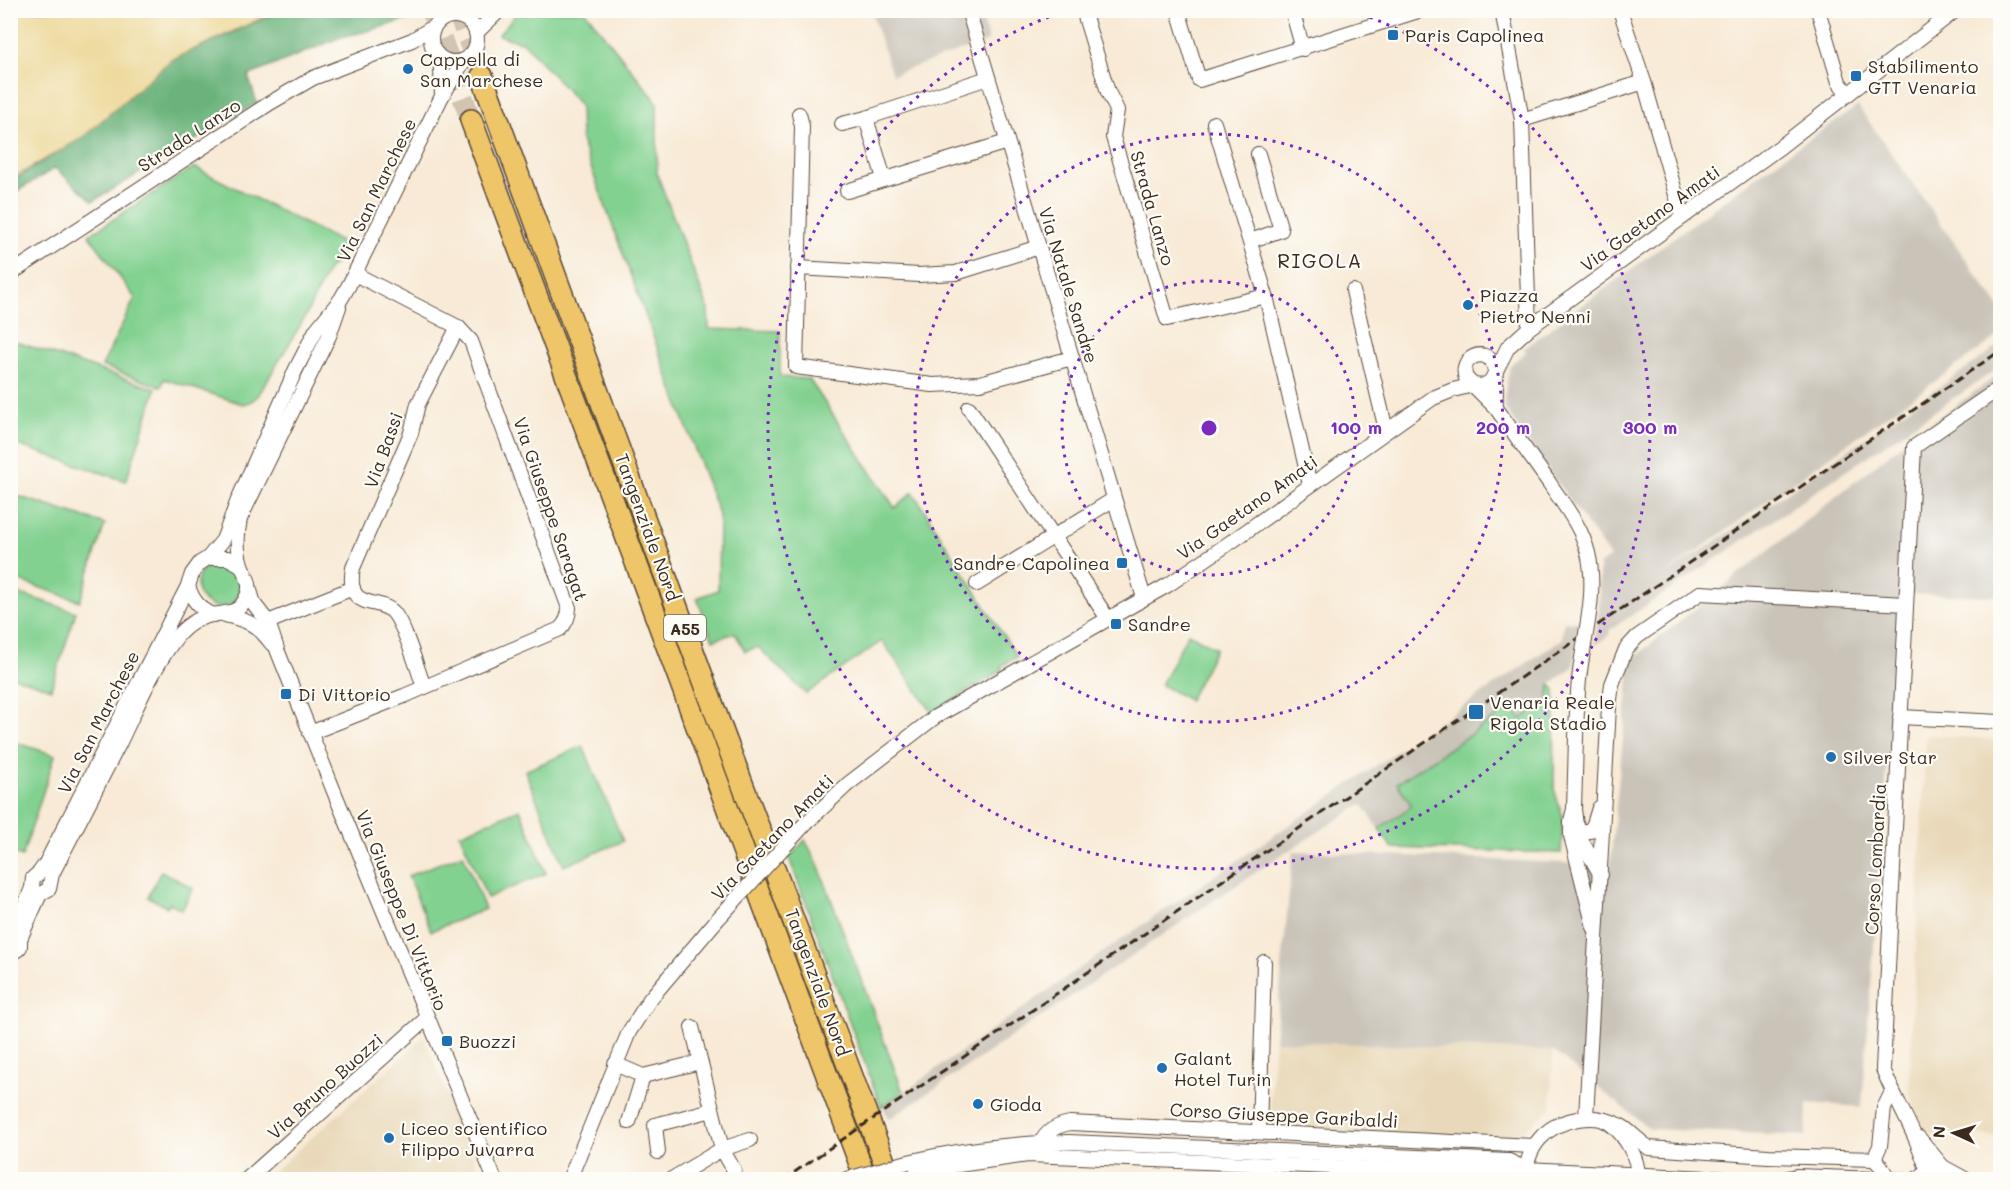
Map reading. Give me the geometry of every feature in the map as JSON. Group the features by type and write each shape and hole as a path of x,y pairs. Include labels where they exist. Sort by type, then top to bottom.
{"highway":[{"name":"Tangenziale Nord","path":"482,76 719,722 900,1174"},
{"name":"Tangenziale Nord","path":"471,120 866,1179"}],"street":[{"path":"461,16 468,20 476,33 475,48 465,59 450,62 434,49 431,38 435,26 446,17 461,16 475,10"},
{"path":"476,33 500,10"},
{"path":"847,191 1007,142 968,10"},
{"name":"Strada Lanzo","path":"1083,10 1108,92 1117,110 1113,137 1167,319 1266,296"},
{"path":"1178,10 1199,80 1303,49 1411,12"},
{"path":"1292,10 1303,49"},
{"path":"1502,10 1522,120 1529,328"},
{"path":"1620,10 1644,82 1682,216"},
{"path":"1818,10 1839,82 1848,94"},
{"name":"Via Gaetano Amati","path":"1486,357 1508,347 1529,328 1786,142 1956,10"},
{"name":"Strada Lanzo","path":"10,274 270,103 313,78 412,40 435,26"},
{"name":"Strada Lanzo","path":"397,44 417,41 434,49"},
{"name":"Via San Marchese","path":"434,49 441,67 442,96"},
{"name":"Via San Marchese","path":"45,876 192,574 223,540 243,489 316,330 341,299 442,96 465,59"},
{"path":"842,124 988,78"},
{"path":"1522,120 1644,82"},
{"path":"799,114 802,126 796,367 932,385 952,385 980,383 1072,358"},
{"path":"866,118 884,179"},
{"path":"1214,123 1266,296 1310,485"},
{"name":"Via Natale Sandre","path":"1007,142 1144,598"},
{"path":"1250,241 1281,230 1258,154"},
{"path":"798,268 919,275 956,273 1038,247"},
{"name":"Via Giuseppe Saragat","path":"310,733 560,629 569,614 569,608 471,341 458,327 355,273"},
{"path":"1353,291 1386,430"},
{"name":"Via San Marchese","path":"45,876 164,656 184,628 235,611 247,596 248,576 241,565 237,532 240,519 330,336 341,299"},
{"name":"Via Bassi","path":"353,588 351,579 353,568 411,433 418,404 458,327"},
{"name":"Via Gaetano Amati","path":"1496,408 1495,373 1508,347"},
{"path":"1473,385 1488,384 1495,373 1492,362 1486,357 1474,356 1466,363 1464,368 1466,378 1473,385 1496,408 1548,482 1580,531 1588,553 1591,598 1579,682 1574,809 1580,839 1601,875"},
{"name":"Via Gaetano Amati","path":"570,1179 628,1032 639,1014 716,921 804,825 848,784 931,720 1144,598 1241,535 1433,398 1464,368"},
{"name":"Via Gaetano Amati","path":"1433,398 1473,385"},
{"name":"Corso Lombardia","path":"1943,1167 1915,1135 1892,1092 1883,1069 1914,447 2001,388"},
{"path":"969,408 1108,619"},
{"path":"977,584 1114,499"},
{"path":"208,558 228,558 241,565"},
{"path":"188,586 192,598 200,608 219,615"},
{"name":"Via Giuseppe Di Vittorio","path":"249,588 254,604 268,622 310,733 495,1179"},
{"path":"268,622 353,588 367,603 393,612 424,687"},
{"path":"1587,1118 1612,684 1626,649 1637,637 1700,593 1906,604"},
{"name":"Via Giuseppe Di Vittorio","path":"219,615 255,624 278,652"},
{"path":"1900,717 2001,722"},
{"path":"1576,825 1581,831 1592,828 1605,792"},
{"path":"1574,809 1570,821 1571,836 1598,940"},
{"path":"10,952 20,947 15,935 36,891 49,889 45,876"},
{"path":"1259,1131 1264,962"},
{"name":"Via Bruno Buozzi","path":"246,1179 427,1018"},
{"path":"692,1027 722,1149 734,1170"},
{"path":"615,1064 643,1076 700,1062"},
{"path":"629,1122 643,1076"},
{"path":"1874,1159 1880,1146 1884,1108 1892,1092"},
{"path":"658,1152 656,1125 712,1110"},
{"path":"1526,1174 1533,1146 1553,1127 1569,1120 1587,1118 1618,1123 1649,1148 1874,1159 1889,1179"},
{"path":"1602,1119 1615,1128 1629,1144 1636,1160 1637,1177"},
{"name":"Corso Giuseppe Garibaldi","path":"1040,1149 1043,1137 1052,1130 1070,1123 1533,1146"},
{"name":"Corso Lombardia","path":"1915,1135 1923,1176"},
{"path":"670,1179 722,1149 750,1140"},
{"path":"844,1179 900,1174 976,1148 1040,1149 1508,1174 1748,1179"},
{"path":"1923,1176 1932,1169 1943,1167 1961,1178"},
{"path":"1779,1179 1797,1176 1903,1179"}],"shaded area":[{"path":"871,11 981,11 988,41 892,75"},
{"name":"Stabilimento GTT Venaria","path":"1858,106 2000,308 2000,335 1658,579 2000,345 2000,367 1610,630 1611,634 1594,646 1599,607 1599,565 1610,557 1505,409 1504,398 1510,365 1526,352 1524,348 1790,152"},
{"path":"2000,374 2000,596 1900,594 1862,1107 1807,1103 1806,1136 1650,1129 1553,1051 1275,1041 1293,851 1610,865 1631,660 1907,440"},
{"path":"1564,621 1579,622 1573,667 1550,684 1548,700 1521,719 1513,707 1398,783 1412,806 1379,829 1362,804 1268,864 889,1119 883,1107 1071,974 1562,639"},
{"path":"1926,735 2000,740 2000,1136 1928,1133 1918,1119 1909,1092"},
{"name":"Liceo scientifico Filippo Juvarra","path":"424,1037 483,1179 271,1179 269,1176"},
{"path":"1275,1041 1553,1051 1551,1108 1507,1145 1268,1132"}],"green space":[{"path":"281,11 438,11 341,37 248,76 257,103 93,201 55,168 11,195 11,182 86,134 171,60"},
{"path":"519,11 585,11 657,102 657,174 708,309 709,329 780,331 780,377 809,379 895,508 913,492 1017,657 1001,666 1003,670 932,712 882,641 806,694 758,647 745,651 735,633 713,640 697,598 718,590 719,515 581,140 580,105 524,43 498,35"},
{"path":"194,167 349,246 328,270 304,319 258,396 243,404 164,379 161,387 102,366 135,298 89,235"},
{"path":"11,340 156,389 126,481 11,443"},
{"path":"11,494 105,524 80,601 11,578"},
{"path":"219,563 228,564 235,569 240,576 240,594 235,601 228,606 219,607 210,606 203,601 198,594 197,585 198,576 203,569 210,564"},
{"path":"11,591 76,612 51,689 11,676"},
{"path":"1188,633 1216,648 1189,700 1161,685"},
{"path":"1550,684 1555,690 1554,789 1563,818 1561,853 1392,848 1379,829 1412,806 1397,783 1512,707 1521,719 1548,700"},
{"path":"11,741 55,755 22,857 11,853"},
{"path":"583,746 623,841 564,866 525,771"},
{"path":"520,809 546,873 487,898 460,834"},
{"path":"805,840 818,864 903,1092 881,1107 789,858"},
{"path":"463,854 485,909 431,931 408,876"},
{"path":"161,871 193,888 182,910 170,903 167,907 148,897"}],"sand":[{"path":"11,10 277,11 171,60 82,138 11,179"}],"tunnel":[{"path":"431,10 471,120"},
{"path":"457,10 482,76"}],"railway":[{"path":"783,1180 2000,351"}],"place":[{"name":"Paris Capolinea","path":"1393,35"},
{"name":"Cappella di San Marchese","path":"408,69"},
{"name":"Stabilimento GTT Venaria","path":"1856,76"},
{"name":"Piazza Pietro Nenni","path":"1468,305"},
{"name":"Sandre Capolinea","path":"1122,563"},
{"name":"Sandre","path":"1116,624"},
{"name":"Di Vittorio","path":"286,694"},
{"name":"Venaria Reale Rigola Stadio","path":"1476,712"},
{"name":"Silver Star","path":"1831,757"},
{"name":"Buozzi","path":"447,1041"},
{"name":"Galant Hotel Turin","path":"1162,1068"},
{"name":"Gioda","path":"978,1104"},
{"name":"Liceo scientifico Filippo Juvarra","path":"389,1138"}],"district":[{"name":"RIGOLA","path":"1320,260"}]}
